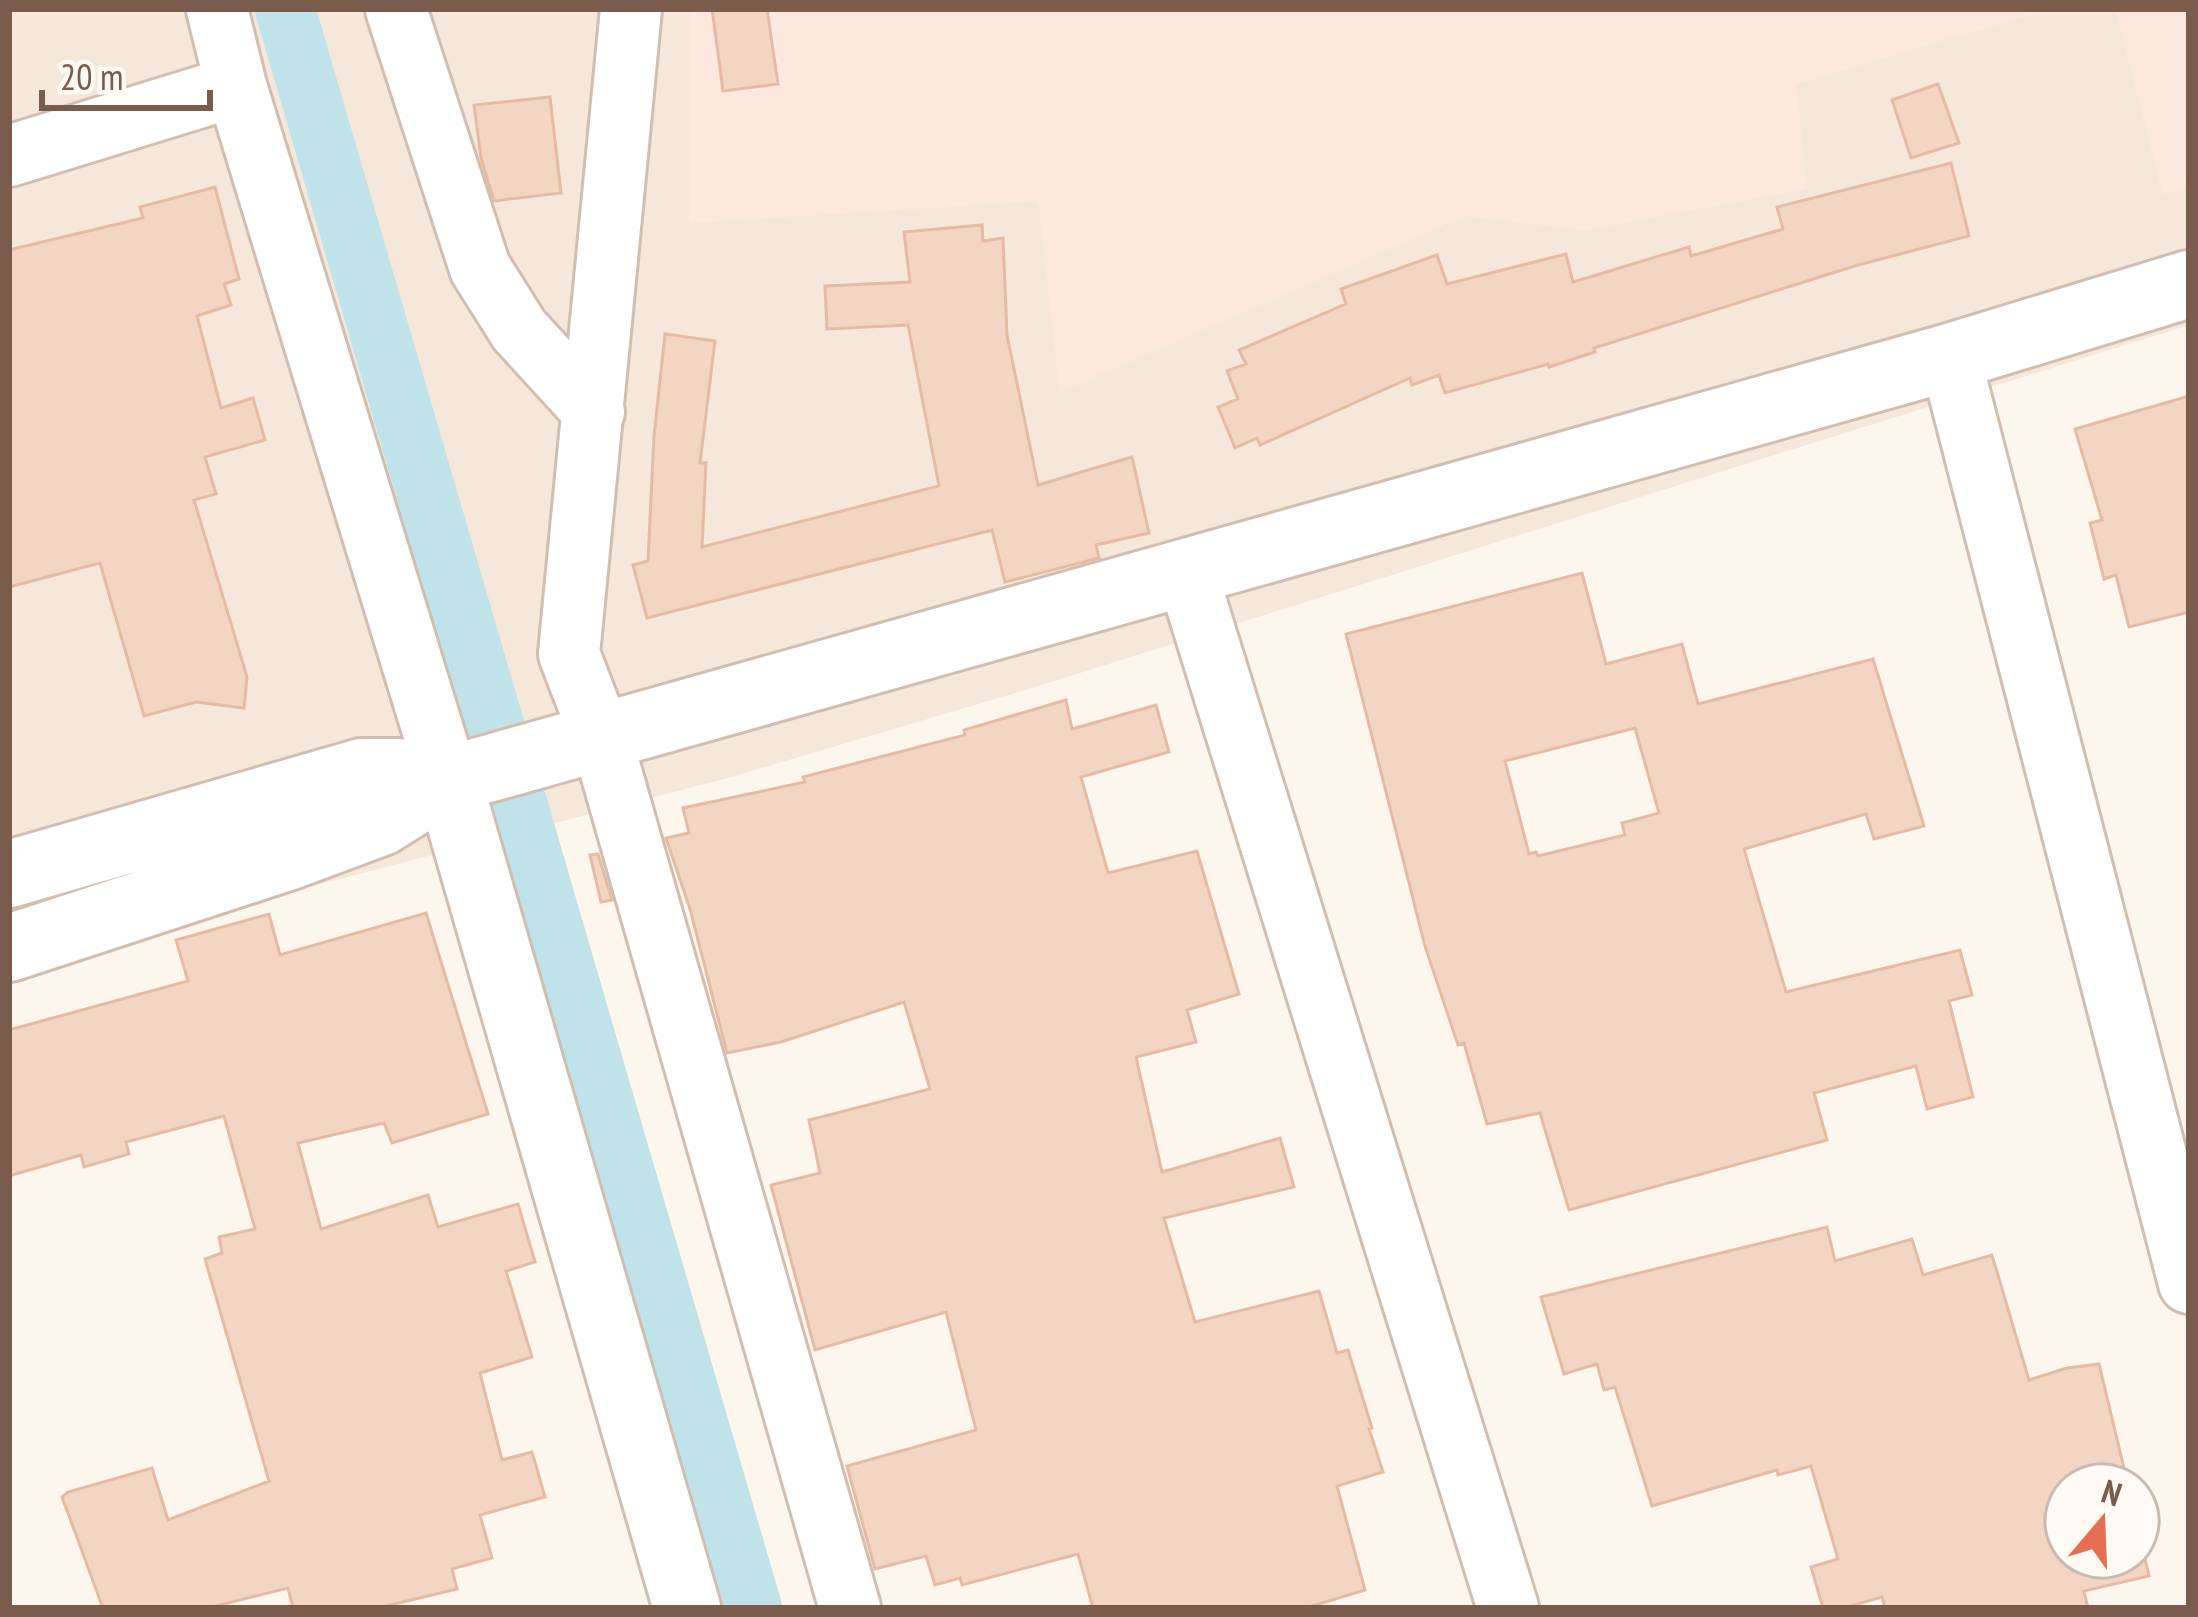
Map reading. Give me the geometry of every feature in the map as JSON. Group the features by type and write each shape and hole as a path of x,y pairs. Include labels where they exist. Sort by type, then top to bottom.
{"street":[{"path":"217,9 236,86 462,776 687,1608"},
{"path":"396,9 480,268 519,329 594,412"},
{"path":"632,9 569,654 576,744 850,1608"},
{"path":"9,156 236,86"},
{"path":"9,948 381,822 462,776 1950,357 2189,284"},
{"path":"1950,357 2189,1283"},
{"path":"1187,574 1508,1608"},
{"path":"9,874 362,772 462,776"}],"shaded area":[{"path":"9,9 2189,9 2189,325 1032,688 728,778 9,965"},
{"path":"690,9 2050,9 1796,84 1807,189 1585,230 1465,216 1060,392 1038,201 689,223"},
{"path":"2116,9 2189,9 2189,187 2163,195"}],"building":[{"path":"712,9 767,9 778,84 723,91"},
{"path":"1938,84 1959,143 1911,158 1892,100"},
{"path":"550,97 561,193 494,201 481,158 474,105"},
{"path":"1951,163 1969,236 1858,265 1594,348 1595,352 1549,367 1445,393 1439,375 1412,385 1410,378 1260,445 1257,438 1235,448 1218,407 1238,399 1227,371 1246,364 1239,350 1346,304 1341,289 1437,255 1447,284 1566,254 1573,282 1689,247 1691,256 1783,229 1777,207"},
{"path":"215,187 239,279 224,284 231,305 197,316 221,408 253,398 265,440 205,457 216,494 194,500 247,677 244,708 196,702 144,716 100,563 9,587 9,250 143,218 140,207"},
{"path":"982,225 983,241 1003,238 1007,335 1038,485 1132,457 1149,533 1096,545 1099,558 1005,582 992,530 647,618 633,565 648,561 665,334 715,341 700,463 706,463 702,547 939,486 908,325 827,329 825,286 910,282 904,232"},
{"path":"2189,396 2189,612 2129,627 2116,575 2104,579 2090,523 2102,520 2075,429"},
{"path":"1582,573 1606,664 1682,644 1698,704 1873,659 1924,826 1874,839 1866,814 1744,849 1786,992 1960,950 1972,995 1949,1001 1973,1097 1927,1109 1916,1066 1814,1093 1827,1140 1569,1210 1540,1113 1487,1124 1464,1043 1458,1045 1425,946 1346,634","holes":["1635,728 1659,813 1622,823 1625,835 1538,856 1529,854 1505,761"]},
{"path":"1066,700 1072,729 1156,705 1169,752 1081,777 1108,873 1197,851 1239,994 1187,1010 1196,1042 1136,1057 1162,1172 1280,1138 1294,1187 1164,1218 1195,1322 1319,1291 1337,1353 1348,1350 1372,1428 1383,1472 1337,1486 1365,1590 1306,1608 1093,1608 1078,1554 962,1585 960,1578 935,1585 926,1556 875,1569 847,1466 976,1430 946,1312 815,1350 771,1185 820,1173 809,1120 930,1089 904,1002 781,1042 727,1053 690,909 666,838 689,833 683,808 805,782 803,777 965,735 964,730"},
{"path":"598,854 612,900 601,902 590,855"},
{"path":"426,913 488,1114 392,1143 384,1123 298,1143 321,1229 428,1195 438,1227 518,1204 535,1262 506,1271 532,1357 480,1373 502,1460 532,1452 545,1497 480,1515 492,1558 452,1569 457,1589 378,1608 293,1608 288,1588 208,1608 103,1608 62,1497 68,1492 152,1468 168,1520 269,1481 205,1259 222,1253 219,1237 255,1229 224,1116 126,1142 129,1154 84,1167 81,1155 9,1176 9,1030 188,981 176,940 269,914 280,955"},
{"path":"1827,1227 1835,1261 1912,1239 1923,1275 1992,1255 2029,1380 2099,1364 2122,1461 2042,1461 2042,1581 2127,1581 2084,1591 2088,1608 1885,1608 1882,1597 1844,1608 1823,1608 1811,1567 1838,1559 1811,1466 1778,1475 1777,1470 1652,1506 1615,1387 1604,1390 1597,1364 1564,1374 1541,1297"}],"waterway":[{"path":"285,9 752,1608"}]}
